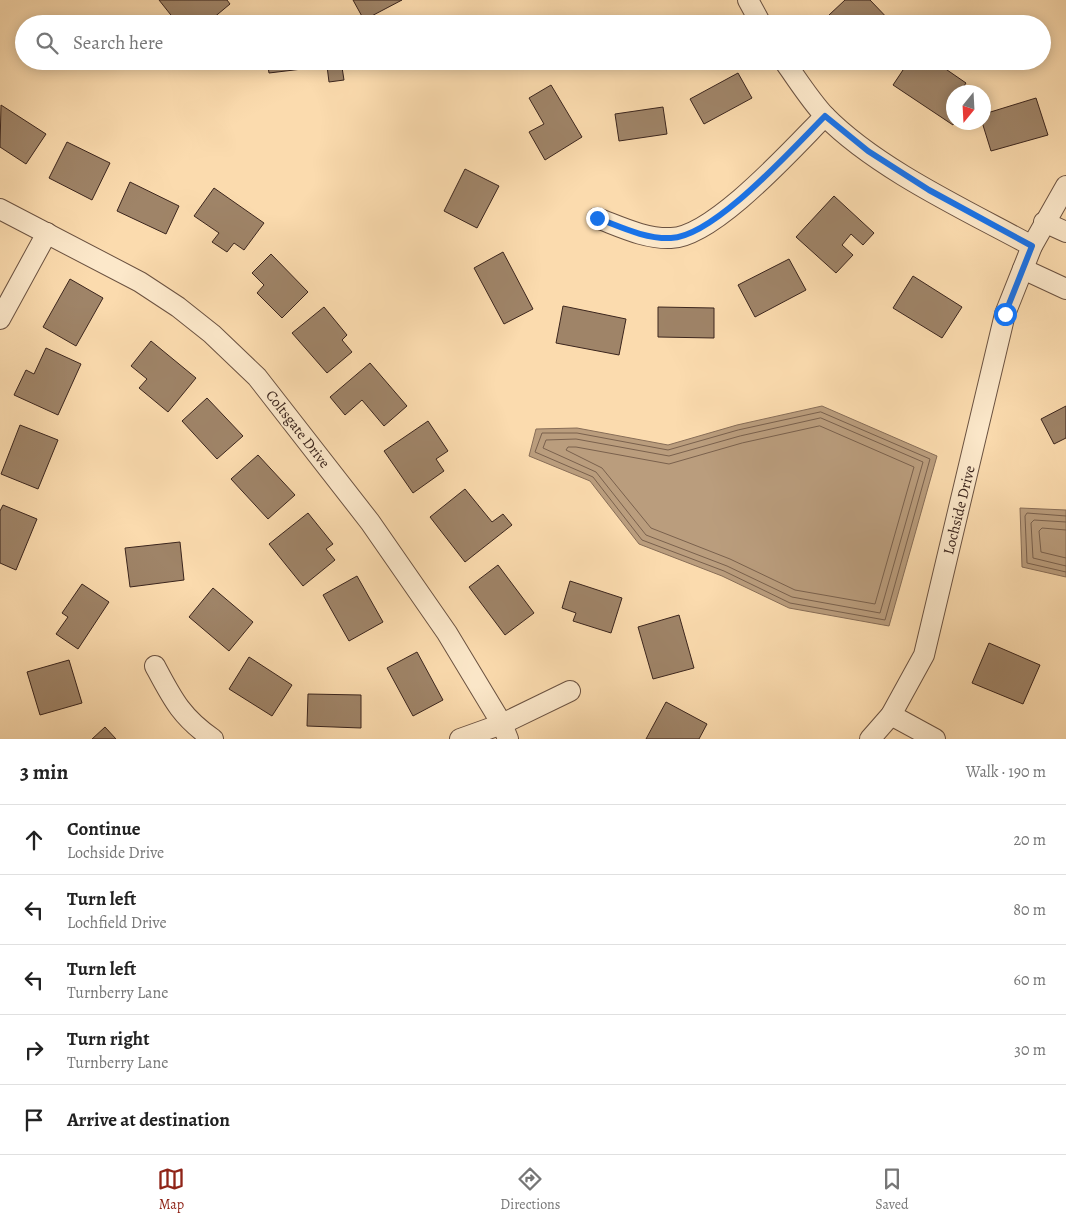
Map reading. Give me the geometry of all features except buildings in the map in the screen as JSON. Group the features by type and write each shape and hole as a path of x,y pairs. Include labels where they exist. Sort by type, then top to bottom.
{"street":[{"path":"748,0 756,15"},
{"path":"791,70 825,116 868,151 929,190 1032,246"},
{"path":"597,218 639,234 672,238 689,234 705,226 750,190 825,116"},
{"name":"Lochside Drive","path":"870,739 891,715 924,655 1005,314 1032,246 1066,186"},
{"name":"Coltsgate Drive","path":"0,209 124,272 178,307 212,334 257,377 376,530 447,633 505,732"},
{"path":"1044,222 1066,232"},
{"path":"0,319 47,233"},
{"path":"1023,269 1066,289"},
{"path":"154,666 176,706 197,728 213,739"},
{"path":"460,739 505,732 570,691"},
{"path":"891,715 935,739"}],"water":[{"path":"822,406 937,456 889,626 789,608 722,576 639,544 590,481 529,456 536,429 577,428 668,445 737,425"},
{"path":"1020,508 1066,510 1066,577 1022,567"}],"route":[{"path":"597,218 639,234 672,238 689,234 705,226 750,190 825,116 868,151 929,190 1032,246 1005,314"}]}
